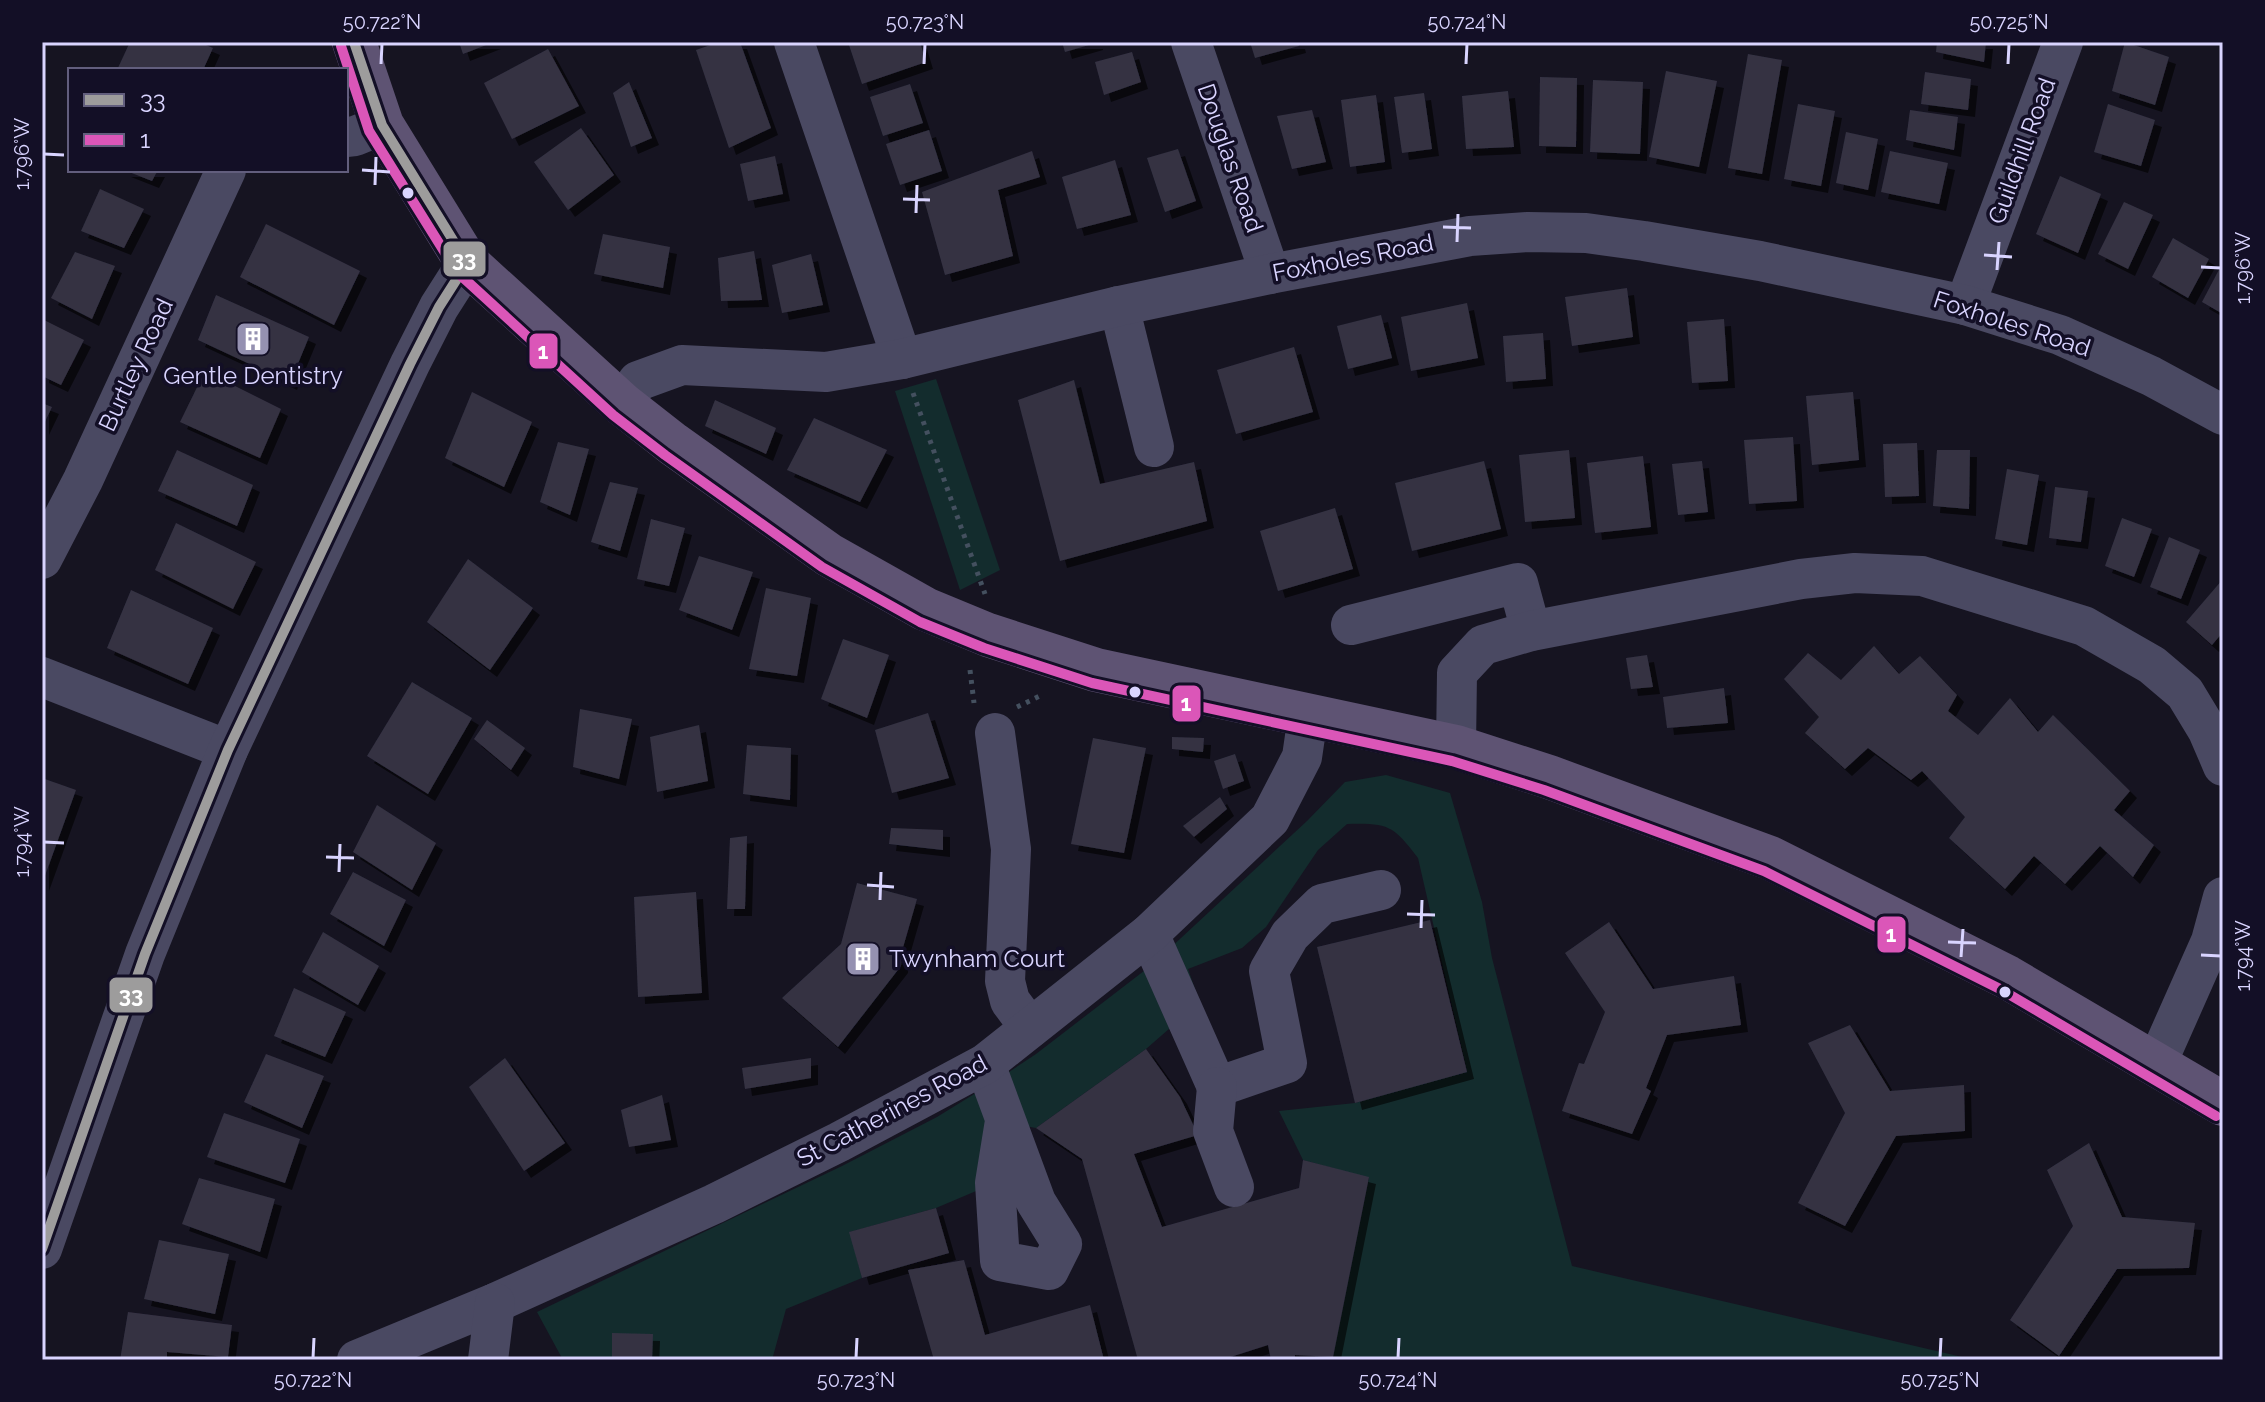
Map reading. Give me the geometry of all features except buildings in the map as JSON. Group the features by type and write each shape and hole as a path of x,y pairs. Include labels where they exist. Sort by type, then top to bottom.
{"main road":[{"path":"354,42 364,131 467,263 622,404 829,555 925,609 976,630 1096,670 1456,747 1549,777 1770,858 2007,977 2223,1104"}],"street":[{"path":"794,42 902,359"},
{"name":"Douglas Road","path":"1191,42 1270,274"},
{"name":"Guildhill Road","path":"1965,305 2063,42"},
{"name":"Burtley Road","path":"42,559 83,480 225,172"},
{"name":"Foxholes Road","path":"622,404 638,381 682,365 826,372 902,359 1119,306 1270,274 1470,236 1528,232 1586,233 1760,261 1965,305 2060,335 2151,376 2223,415"},
{"path":"42,1249 145,954 228,750 410,364 439,307 467,263"},
{"path":"1119,306 1154,447"},
{"path":"1456,747 1457,673 1483,645 1531,631 1801,579 1855,573 1922,576 2084,626 2152,665 2185,693 2208,731 2223,766"},
{"path":"1351,625 1518,583 1531,631"},
{"path":"42,677 228,750"},
{"name":"St Catherines Road","path":"357,1360 495,1303 714,1204 985,1064 1149,934 1270,819 1302,757 1308,716"},
{"path":"995,733 1011,849 1005,981 1010,1001 1030,1028"},
{"path":"1217,1087 1287,1063 1269,971 1290,935 1322,904 1381,890"},
{"path":"2156,1065 2211,941 2223,897"},
{"path":"1149,934 1217,1087 1213,1131 1234,1187"},
{"path":"985,1064 1005,1121"},
{"path":"488,1360 495,1303"}],"path":[{"path":"902,359 985,594 976,630 976,722 995,733 998,716 1096,670"}],"green space":[{"path":"936,379 1000,570 960,590 895,391"},
{"path":"1386,775 1450,793 1482,902 1492,958 1572,1266 1975,1360 1335,1360 1333,1357 1369,1178 1303,1160 1279,1111 1355,1103 1467,1071 1418,858 1388,828 1347,824 1318,850 1266,927 1242,948 1188,969 1201,1006 1036,1128 1005,1122 995,1183 936,1208 850,1232 862,1278 786,1309 772,1360 563,1360 537,1312 842,1166 937,1117 997,1080 1036,1054 1153,964 1345,782"}],"transit line":[{"name":"33","path":"354,42 382,125 467,263"},
{"name":"1","path":"341,46 369,131 457,272 613,415 822,567 920,622 984,648 1092,683 1452,761 1544,790 1764,871 2000,989 2216,1116"},
{"name":"33","path":"42,1249 145,954 228,750 410,364 439,307 467,263"}],"place":[{"name":"Gentle Dentistry","path":"253,339"},
{"name":"Twynham Court","path":"863,959"}]}
